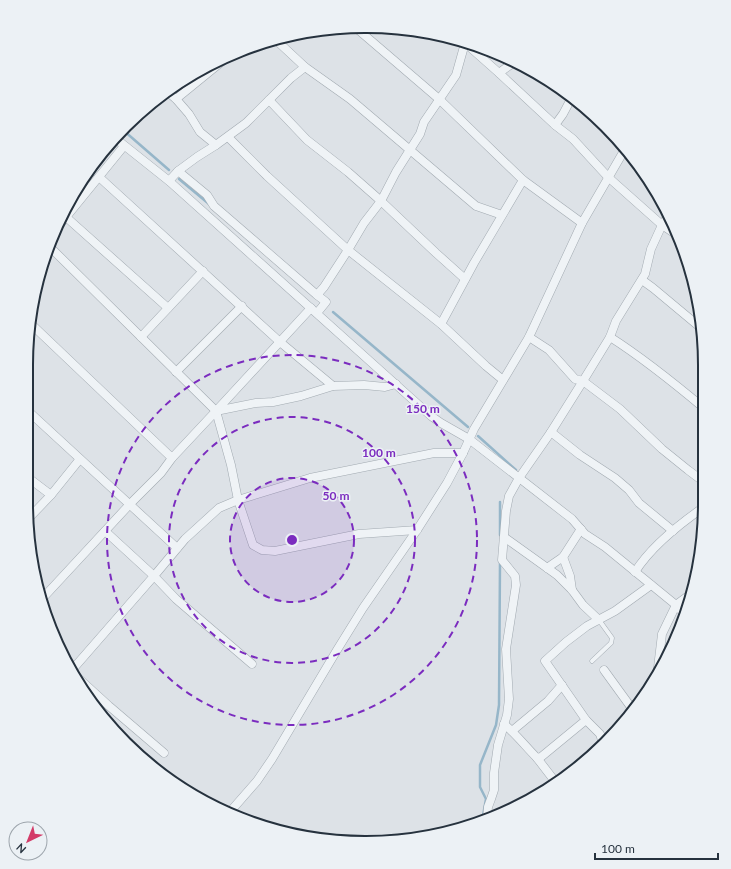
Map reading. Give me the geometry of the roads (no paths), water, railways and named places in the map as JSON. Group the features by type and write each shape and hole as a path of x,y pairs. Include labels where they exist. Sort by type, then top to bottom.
{"street":[{"path":"362,33 439,99 523,180 582,223"},
{"path":"280,44 305,67 350,99 476,206 502,215"},
{"path":"317,295 324,287 364,223 381,200 396,172 420,134 424,122 456,75 463,48"},
{"path":"474,52 573,139 608,177 669,230"},
{"path":"499,73 509,65"},
{"path":"169,180 178,171 246,123 291,78 305,67"},
{"path":"191,83 172,96 189,114 200,132 216,145"},
{"path":"269,100 307,140 381,200 465,279"},
{"path":"556,125 569,103"},
{"path":"228,137 267,176 348,250 441,324 503,380"},
{"path":"120,142 169,180 441,423 469,439 572,519 581,530 605,547 680,610"},
{"path":"76,203 124,146"},
{"path":"232,808 257,780 272,759 344,638 417,530 446,483 469,439 529,337 582,223 622,154"},
{"path":"46,595 130,504 161,473 172,458 280,342 326,302 214,206 207,195 178,171"},
{"path":"99,177 280,342 333,386"},
{"path":"441,324 465,279 523,180"},
{"path":"67,218 168,308"},
{"path":"488,813 494,790 494,773 498,745 507,716 509,699 506,649 516,584 515,576 502,560 506,511 509,496 519,478 551,432 610,337 616,322 645,274 651,249 665,220"},
{"path":"54,251 216,411 231,466 238,500 253,545 262,550 275,551 360,534 417,530"},
{"path":"141,337 202,271"},
{"path":"642,280 695,323"},
{"path":"176,372 242,306"},
{"path":"35,328 172,458"},
{"path":"529,337 549,350 575,379 583,381 620,409 662,449 698,478"},
{"path":"610,337 659,371 698,403"},
{"path":"216,411 301,396 333,386 364,385 385,387 396,384"},
{"path":"33,415 177,548"},
{"path":"551,432 580,455 615,478 629,490 639,503 673,531"},
{"path":"76,666 185,539 219,508 238,500 310,478 434,453 463,453"},
{"path":"33,513 51,495 80,459"},
{"path":"33,481 51,495"},
{"path":"635,572 646,558 673,531 698,511"},
{"path":"547,568 563,557 581,530"},
{"path":"105,532 154,576 176,599 252,664"},
{"path":"504,537 558,575 583,605 599,620"},
{"path":"563,557 570,576 572,590"},
{"path":"601,738 600,734 586,720 545,662 581,630 615,611 651,585"},
{"path":"659,660 662,634 676,605 684,599"},
{"path":"604,670 630,705"},
{"path":"512,731 548,701 562,685"},
{"path":"89,687 164,753"},
{"path":"537,758 541,758 586,720"},
{"path":"504,724 537,758 552,779"}],"lane":[{"path":"592,661 611,643 612,638 599,620"}],"waterway":[{"path":"127,133 169,170"},
{"path":"179,179 209,204"},
{"path":"333,312 468,427"},
{"path":"478,436 516,470"},
{"path":"500,502 500,535"},
{"path":"483,814 486,799 480,787 480,765 496,725 499,705 500,562"}]}
